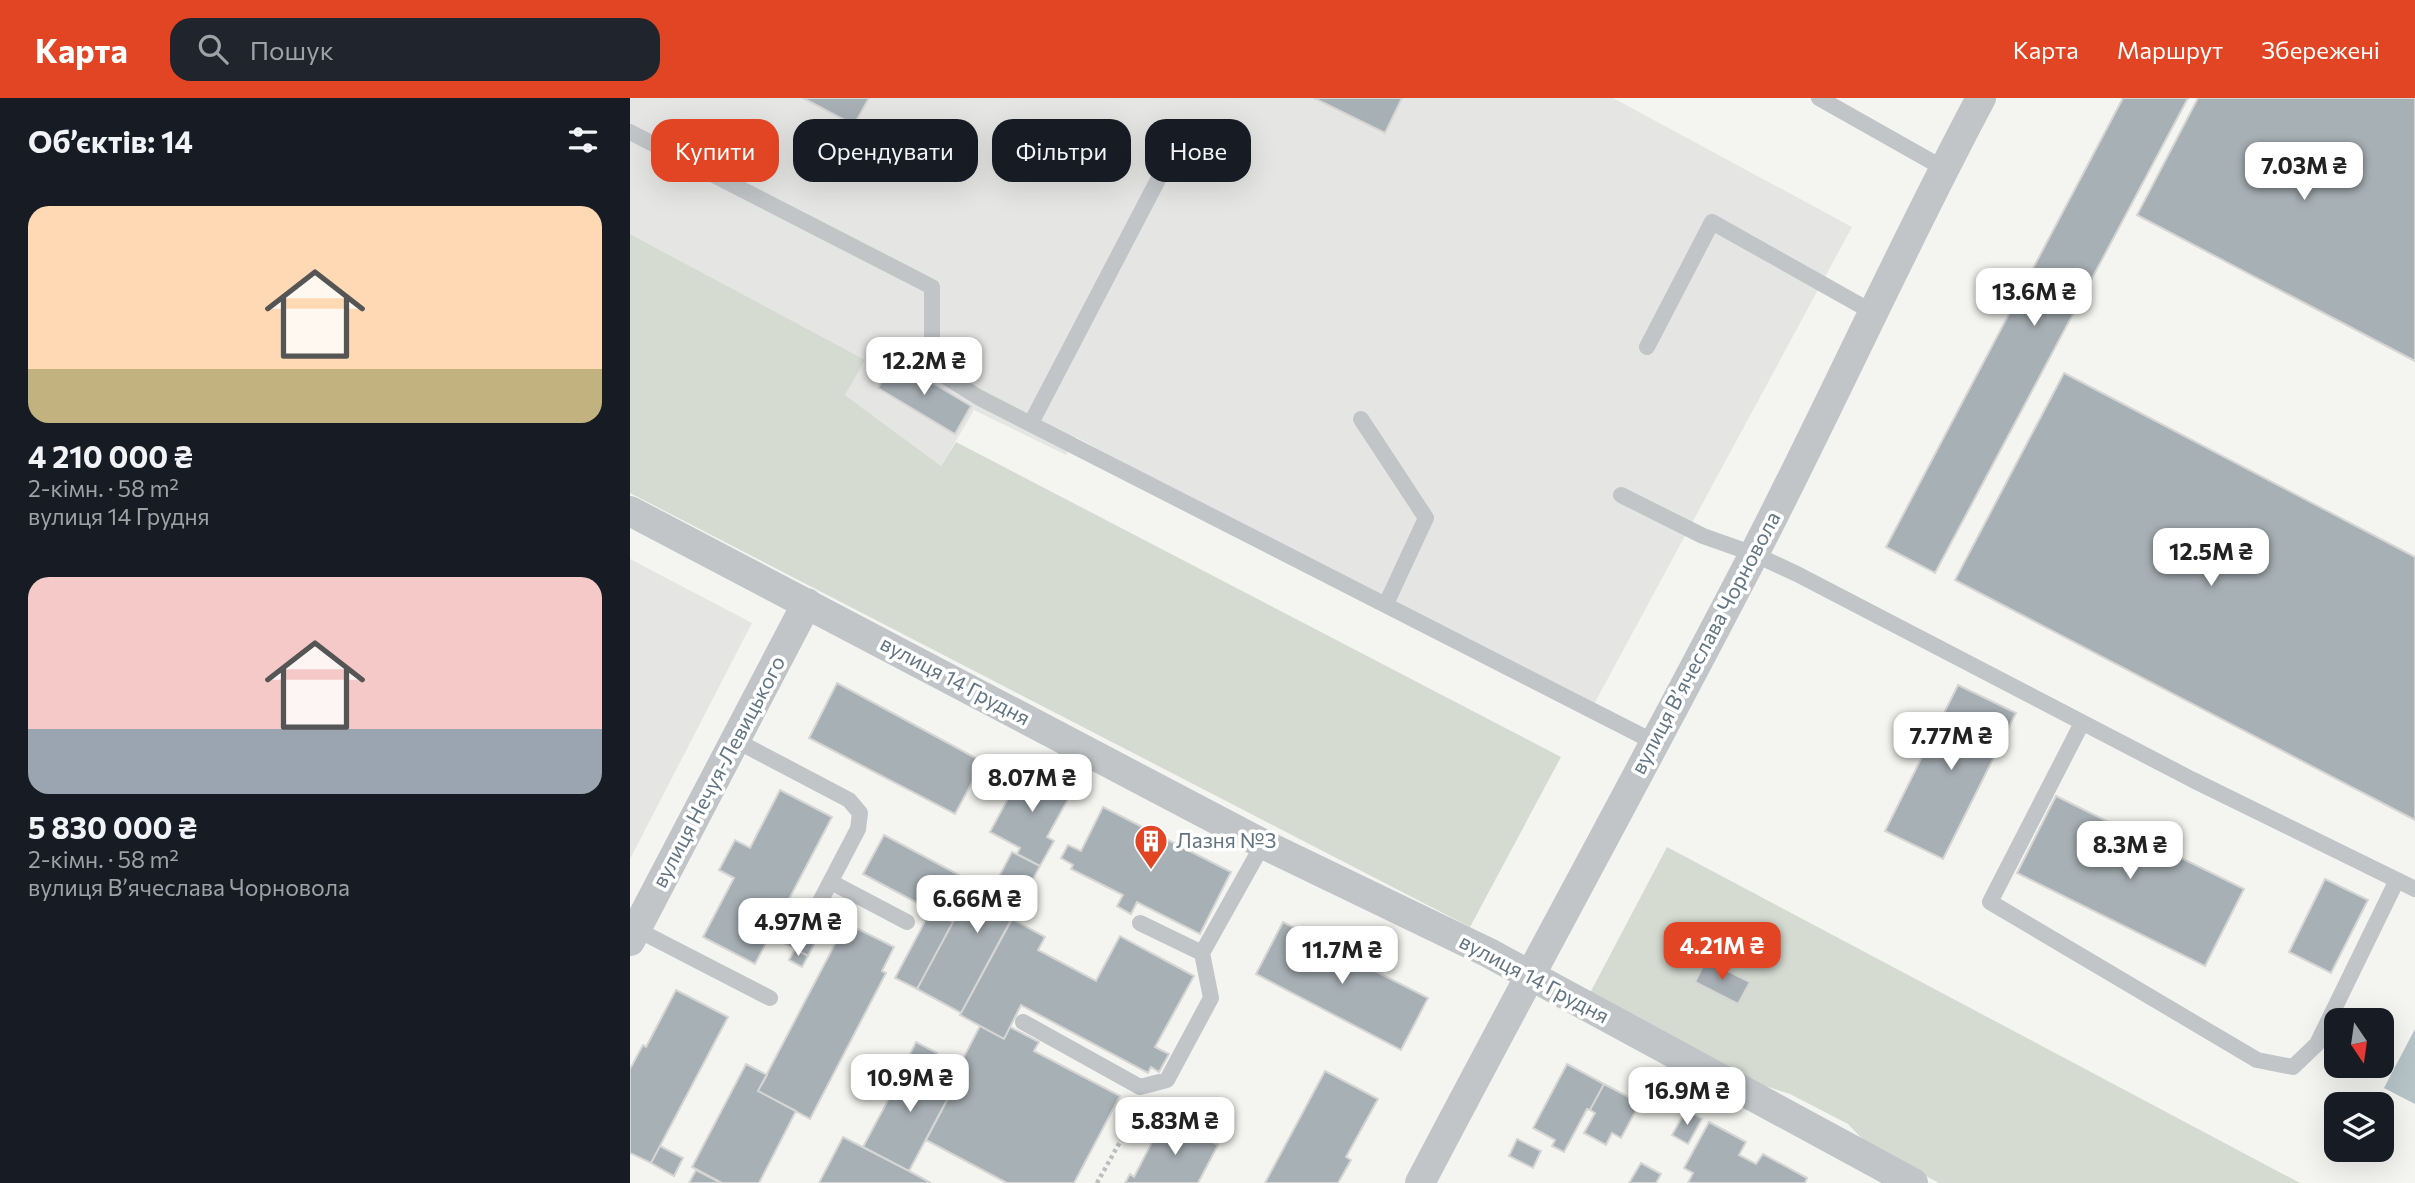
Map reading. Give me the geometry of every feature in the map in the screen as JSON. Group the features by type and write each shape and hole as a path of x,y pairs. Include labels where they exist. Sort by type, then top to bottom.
{"street":[{"name":"вулиця Вʼячеслава Чорновола","path":"1420,1183 1754,554 1943,168 1981,98"},
{"name":"вулиця 14 Грудня","path":"630,510 1263,844 1489,953 1913,1183"},
{"name":"вулиця Нечуя-Левицького","path":"633,935 807,603"}],"lane":[{"path":"1819,98 1943,168"},
{"path":"630,132 932,287 932,368 978,397 1654,742"},
{"path":"1031,423 1156,182"},
{"path":"1647,346 1712,222 1874,313"},
{"path":"1361,419 1426,518 1386,604"},
{"path":"1621,495 1703,536 1754,554 1852,602 2082,723 2415,889"},
{"path":"2082,723 1990,902 2257,1060 2293,1067 2317,1044 2397,880"},
{"path":"735,740 849,800 856,805 860,813 858,829 812,917"},
{"path":"1023,1022 1140,1087 1167,1080 1211,998 1202,953 1263,844"},
{"path":"831,882 907,922"},
{"path":"1140,923 1202,953"},
{"path":"633,935 770,998"}],"path":[{"path":"1358,956 1366,942"},
{"path":"1097,1183 1141,1104 1140,1087"}],"shaded area":[{"path":"630,98 1613,98 1852,227 1593,706 1386,604 1076,437 1066,455 974,410 941,466 845,395 864,360 630,234"},
{"path":"630,234 865,360 845,395 941,466 956,442 1561,757 1470,927 630,493"},
{"path":"630,559 752,623 630,859"},
{"path":"1667,847 2300,1183 1939,1183 1868,1145 1848,1124 1790,1094 1759,1084 1590,993"},
{"path":"2415,1029 2415,1104 2384,1088 2389,1078 2394,1078 2394,1069"}],"building":[{"path":"803,98 869,98 857,119 843,119"},
{"path":"1314,98 1402,98 1385,133"},
{"path":"2123,98 2188,98 1935,573 1886,547"},
{"path":"2198,98 2415,98 2415,361 2137,215"},
{"path":"894,360 971,406 955,434 878,388"},
{"path":"2064,373 2415,557 2415,820 1955,580"},
{"path":"837,683 983,762 955,814 809,738"},
{"path":"1958,685 2016,713 1943,859 1885,831"},
{"path":"1026,765 1073,790 1047,837 1054,841 1040,866 1017,854 1020,848 990,832"},
{"path":"780,790 832,817 755,964 703,937 734,878 719,870 735,840 750,848"},
{"path":"2056,796 2244,889 2205,966 2017,873"},
{"name":"Лазня №3","path":"1103,807 1231,872 1200,934 1137,902 1131,914 1117,906 1123,895 1071,869 1073,865 1061,858 1068,845 1081,851"},
{"path":"884,835 974,883 953,922 863,874"},
{"path":"1012,852 1040,866 961,1013 917,989 974,883 991,892"},
{"path":"2325,879 2368,900 2331,973 2289,952"},
{"path":"931,910 953,922 917,989 895,978"},
{"path":"787,914 807,924 794,948 774,938"},
{"path":"1012,919 1045,937 1038,950 1096,981 1120,936 1194,976 1155,1047 1169,1054 1159,1072 1151,1067 1148,1073 1021,1005 1004,1039 960,1015"},
{"path":"1283,922 1340,952 1342,948 1374,964 1371,969 1428,998 1401,1050 1256,974"},
{"path":"846,923 894,947 882,971 886,973 810,1119 758,1091"},
{"path":"806,925 820,933 808,956 794,948"},
{"path":"795,949 808,956 802,967 789,960"},
{"path":"1706,960 1750,982 1738,1004 1695,982"},
{"path":"676,990 728,1017 651,1163 630,1153 630,1069 643,1045 646,1047"},
{"path":"980,1026 1004,1039 1010,1027 1039,1042 1034,1051 1120,1096 1074,1183 1007,1183 926,1140 961,1074 956,1072"},
{"path":"916,1042 937,1053 930,1067 909,1056"},
{"path":"911,1057 957,1081 909,1171 863,1147"},
{"path":"746,1064 767,1075 758,1091 796,1111 759,1183 722,1183 692,1167"},
{"path":"1567,1064 1604,1084 1564,1152 1552,1146 1555,1140 1533,1128"},
{"path":"1325,1071 1378,1099 1346,1157 1351,1160 1338,1183 1265,1183"},
{"path":"1604,1084 1640,1103 1621,1138 1612,1133 1606,1145 1584,1133 1595,1113 1590,1110"},
{"path":"1686,1110 1702,1119 1688,1144 1672,1135"},
{"path":"1165,1117 1218,1145 1198,1183 1125,1183 1130,1174 1134,1177"},
{"path":"1709,1122 1746,1142 1739,1155 1756,1164 1763,1154 1807,1178 1805,1183 1688,1183 1693,1173 1684,1168"},
{"path":"843,1137 909,1171 931,1183 819,1183"},
{"path":"1517,1139 1541,1151 1533,1168 1509,1156"},
{"path":"660,1146 683,1158 674,1176 651,1163"},
{"path":"1641,1163 1661,1174 1656,1183 1629,1183"},
{"path":"696,1170 719,1182 719,1183 689,1183"}],"place":[{"name":"Лазня №3","path":"1151,871"}]}
